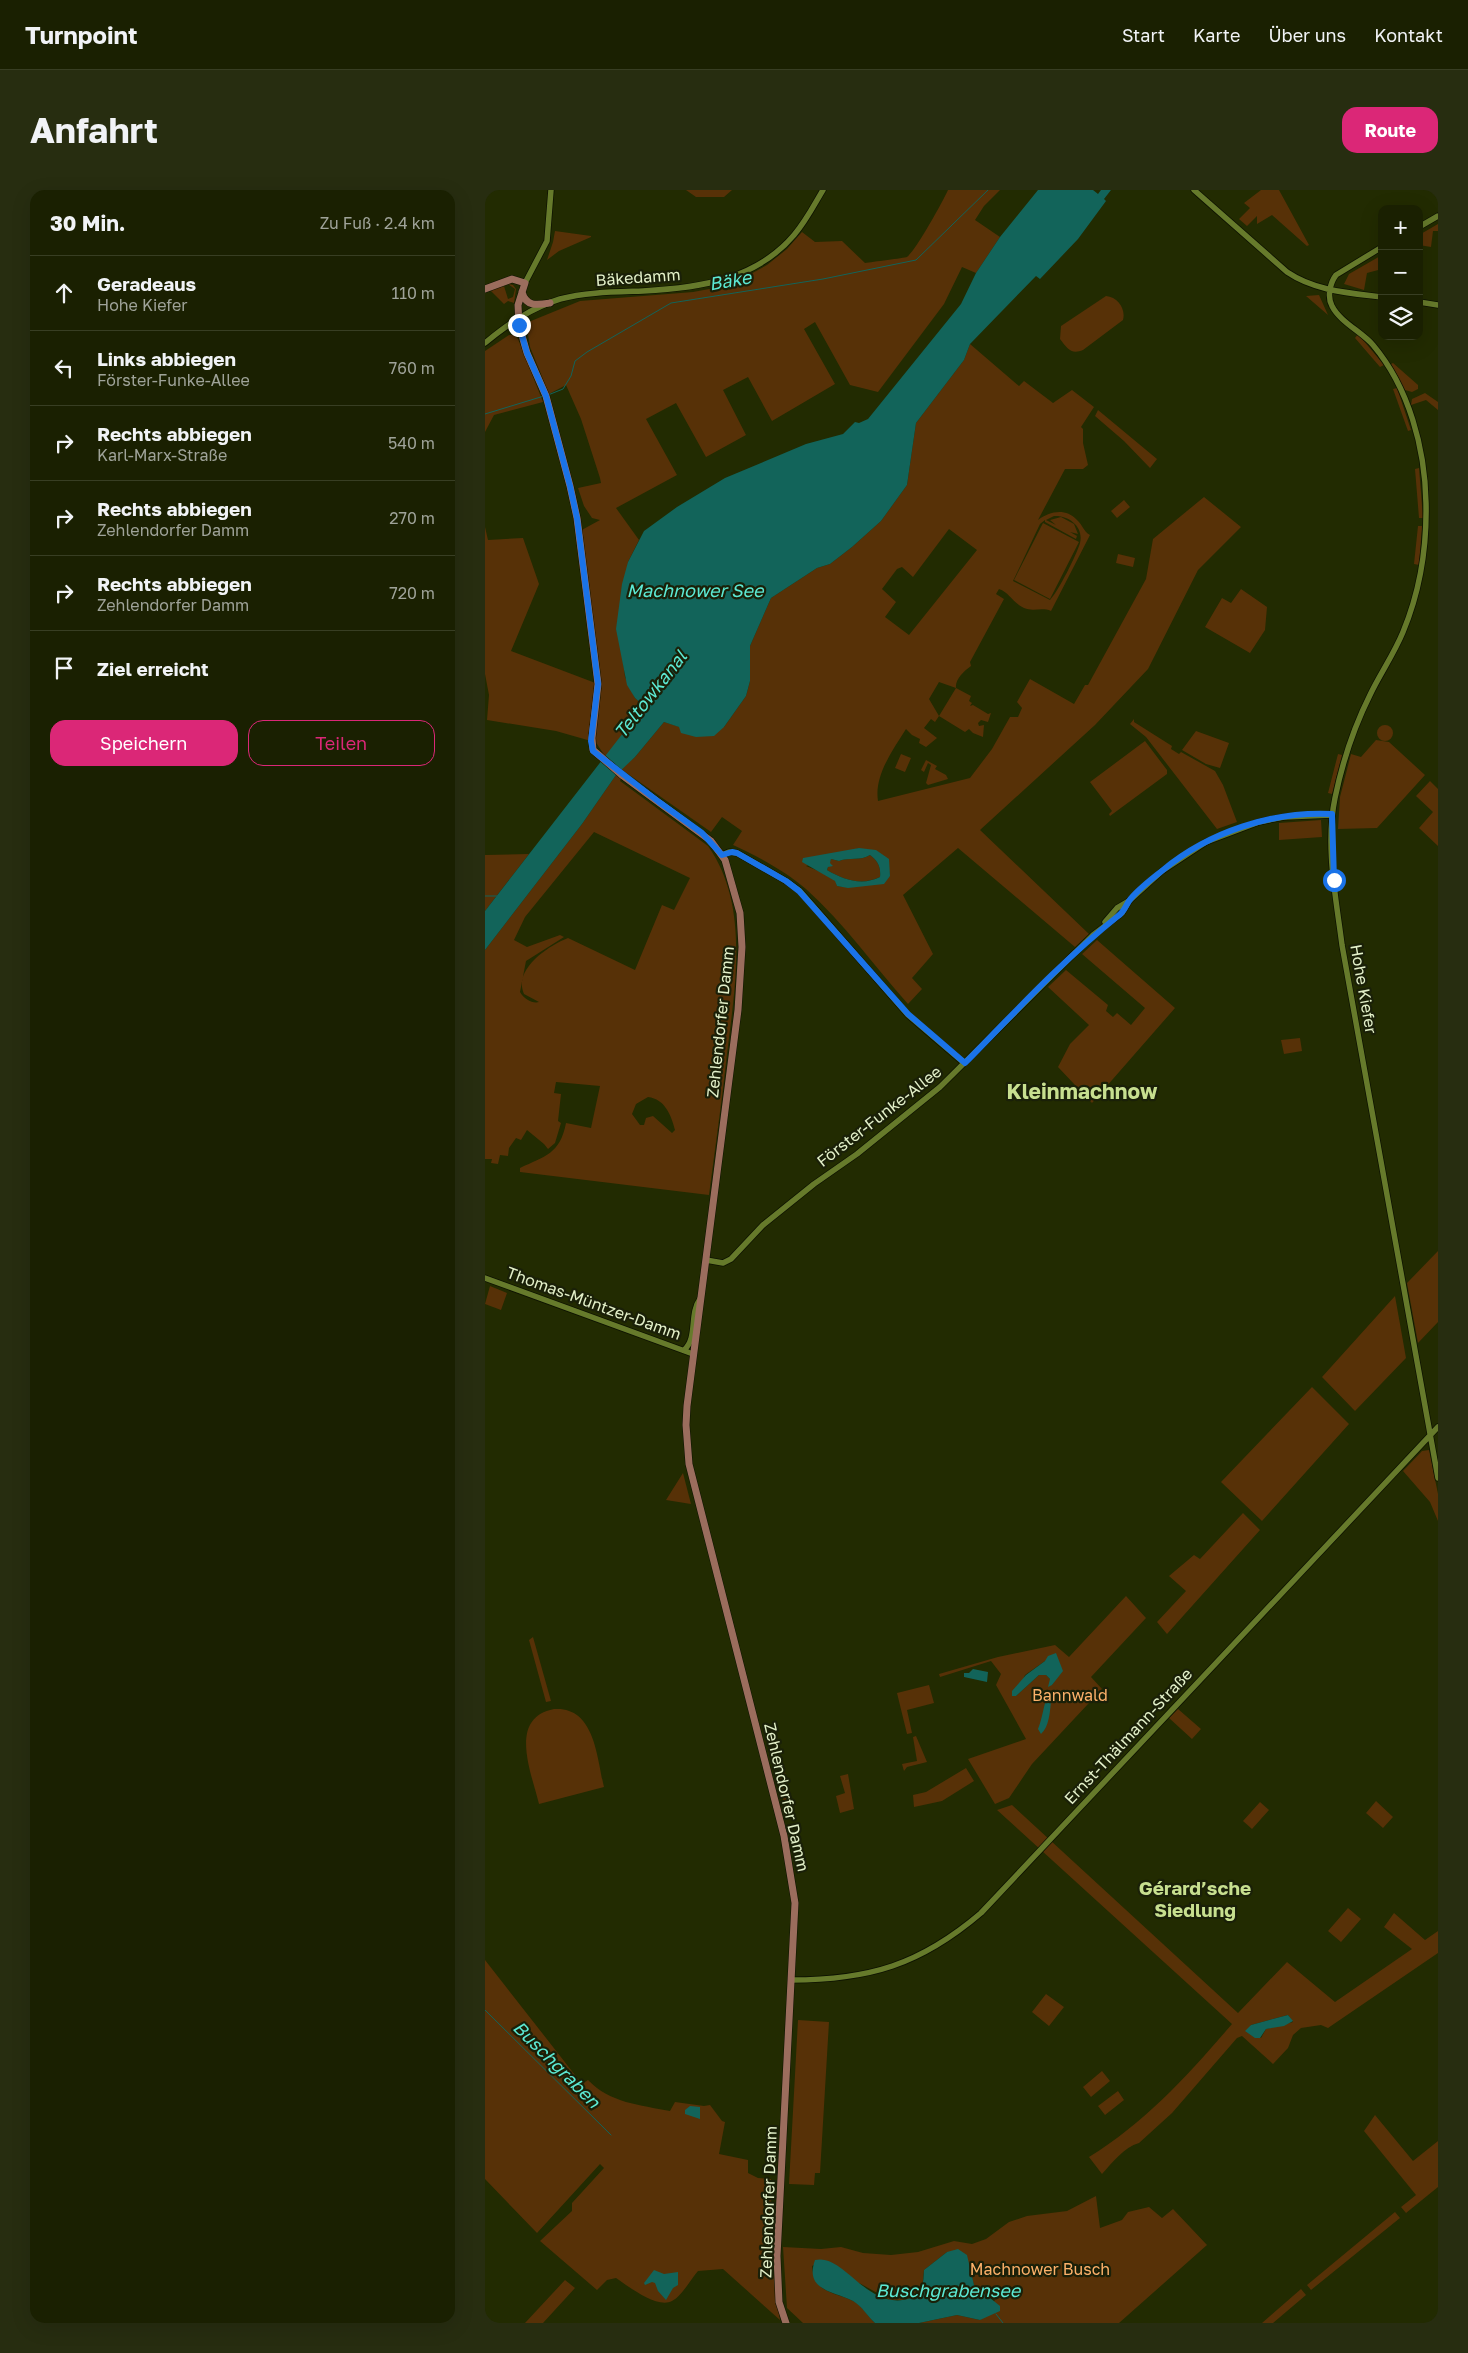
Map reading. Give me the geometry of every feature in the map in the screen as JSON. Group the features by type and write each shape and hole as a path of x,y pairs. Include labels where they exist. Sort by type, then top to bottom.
{"main road":[{"path":"485,289 512,279 525,283 518,318"},
{"path":"522,291 525,300 534,306 550,302"},
{"name":"Zehlendorfer Damm","path":"518,318 527,353 546,396 577,518 598,684 591,745 595,753 623,776 702,833 722,855 733,884 740,913 742,946 736,1024 693,1354 686,1425 689,1464 788,1853 795,1903 777,2256 781,2303 785,2319"}],"street":[{"path":"525,283 547,241 551,190"},
{"name":"Bäkedamm","path":"485,343 518,318 550,302 581,295 686,287 737,276 770,257 787,242 799,228 823,190"},
{"path":"1194,190 1287,272 1311,286 1378,296"},
{"path":"1423,225 1438,216"},
{"path":"1331,290 1333,280 1341,270 1378,249"},
{"name":"Hohe Kiefer","path":"1331,290 1330,299 1335,311 1371,342 1397,381 1414,426 1424,474 1426,530 1420,576 1403,632 1365,709 1347,755 1332,814 1333,879 1342,945 1438,1478"},
{"path":"1423,303 1438,305"},
{"name":"Förster-Funke-Allee","path":"706,1260 723,1263 731,1259 763,1225 814,1184 865,1148 940,1087 1101,929 1112,914 1174,861 1221,834 1259,822 1284,817 1332,814"},
{"path":"722,855 732,852 737,853 786,881 799,891 904,1010 965,1063"},
{"name":"Thomas-Müntzer-Damm","path":"485,1278 693,1354"},
{"path":"683,1350 691,1342 694,1314 701,1299"},
{"name":"Ernst-Thälmann-Straße","path":"791,1980 849,1978 895,1965 936,1946 981,1913 1438,1427"}],"green space":[{"path":"686,190 732,190 724,197 696,197"},
{"path":"948,190 1000,190 984,206 975,220 1000,237 976,273 962,267 944,304 878,392 850,385 815,322 804,329 835,384 772,421 748,377 723,390 746,435 706,457 676,403 646,419 677,475 616,508 639,540 628,562 623,660 625,677 635,698 645,706 606,758 597,744 591,741 556,731 487,720 489,695 485,674 485,527 488,540 523,538 539,584 511,651 598,684 578,532 600,520 592,518 584,506 578,488 601,483 581,419 566,385 549,394 530,347 526,323 580,301 693,292 720,287 740,280 767,265 787,249 802,232 815,242 842,241 865,263 907,257 935,215"},
{"path":"1261,190 1279,190 1309,245 1307,246 1272,215 1257,224 1257,216 1247,226 1239,219 1250,208 1244,203"},
{"path":"1438,224 1438,231 1433,231 1431,247 1423,246 1423,233"},
{"path":"555,231 591,237 559,251 547,260"},
{"path":"1378,257 1378,270 1367,273 1364,290 1344,284 1349,274"},
{"path":"508,284 513,285 516,289 514,303 508,301 504,304 490,290 504,286 508,299 513,297 515,289"},
{"path":"1319,295 1328,315 1306,296"},
{"path":"1106,296 1120,304 1124,316 1123,320 1083,350 1075,352 1070,350 1060,339 1061,326"},
{"path":"1358,334 1384,365 1380,367 1355,338"},
{"path":"509,335 514,335 518,339 543,402 494,415 485,432 485,351"},
{"path":"970,344 1019,386 1024,381 1053,403 1072,390 1094,407 1081,427 1083,429 1083,443 1088,465 1083,469 1065,469 1038,520 1052,513 1067,513 1077,520 1090,535 1051,611 1024,608 999,589 996,594 1004,599 970,662 971,666 958,678 956,688 939,682 929,699 939,716 935,722 931,719 924,728 937,738 926,747 919,743 920,739 906,729 890,754 882,772 879,782 878,801 970,778 992,749 1010,717 1018,717 1022,708 1017,702 1030,679 1074,704 1085,685 1088,685 1146,579 1153,539 1204,497 1241,527 1198,570 1148,669 1095,725 980,830 1089,934 1075,947 958,848 903,895 933,954 912,978 922,989 908,1004 846,930 806,889 771,864 733,845 742,831 722,817 711,832 621,769 635,757 664,722 680,727 724,727 746,696 750,681 750,646 771,598 817,568 830,564 881,521 907,485 916,423 964,360","holes":["1054,516 1060,516 1070,520 1074,523 1077,527 1081,537 1071,564 1050,600 1013,581 1040,524 1045,520 1045,522 1076,539 1077,536 1070,532 1078,534 1074,524 1061,517 1050,520 1056,525 1046,520","949,529 977,550 909,635 885,617 896,602 882,589 897,569 902,567 913,577","859,848 888,865 890,876 864,885 844,887 837,886 836,881 806,866"]},
{"path":"1393,363 1418,385 1418,389 1412,392 1405,390 1391,364"},
{"path":"1397,388 1411,430 1408,431 1393,389"},
{"path":"1425,393 1438,402 1438,410 1426,400 1411,405 1412,399"},
{"path":"1098,410 1157,459 1150,468 1124,441 1095,416"},
{"path":"1419,468 1423,518 1419,518 1415,469"},
{"path":"1124,500 1130,507 1117,518 1111,511"},
{"path":"1043,523 1079,542 1050,599 1014,580"},
{"path":"1418,526 1422,526 1419,565 1414,564"},
{"path":"1118,554 1135,558 1133,567 1116,563"},
{"path":"1241,589 1267,607 1265,630 1250,653 1205,627 1222,598 1231,603"},
{"path":"956,688 971,696 969,701 972,703 970,706 973,705 988,714 991,713 988,722 981,720 978,723 979,726 984,725 983,737 969,729 965,732 939,716"},
{"path":"1134,719 1134,722 1172,746 1171,749 1179,754 1181,752 1215,771 1223,785 1237,822 1217,829 1146,737 1130,724"},
{"path":"1385,725 1393,733 1385,741 1377,733"},
{"path":"1196,731 1229,743 1220,768 1206,764 1182,750"},
{"path":"1376,740 1389,742 1425,775 1377,828 1338,829 1340,797 1351,754 1361,757"},
{"path":"1145,741 1167,770 1167,774 1110,816 1109,814 1112,811 1090,782"},
{"path":"901,754 911,758 905,772 895,768"},
{"path":"1338,754 1342,755 1332,794 1328,793"},
{"path":"926,760 937,766 935,769 946,775 948,779 928,785 926,783 931,765 928,763 924,772 921,770"},
{"path":"616,775 621,779 620,781 708,846 721,869 730,894 735,920 736,947 733,1002 709,1195 520,1172 520,1168 544,1157 555,1148 560,1141 566,1123 591,1128 600,1086 556,1082 554,1093 561,1094 558,1121 561,1123 555,1143 548,1149 527,1130 521,1140 516,1138 509,1148 508,1156 500,1155 498,1164 491,1163 492,1159 485,1159 485,950 582,824","holes":["594,832 690,878 674,910 662,905 635,970 568,938 542,953 528,967 523,976 526,961 564,937 560,935 527,947 514,940 525,917","523,977 524,994 539,1002 531,1002 520,992","648,1097 654,1098 663,1104 666,1109 675,1130 672,1133 653,1116 646,1118 644,1125 640,1125 632,1114 636,1104"]},
{"path":"1430,781 1438,789 1438,846 1419,828 1433,812 1416,796"},
{"path":"1321,820 1322,837 1279,840 1279,823"},
{"path":"529,854 485,911 485,855"},
{"path":"870,855 877,862 880,870 880,877 873,880 853,881 827,870 831,859 839,861 863,858"},
{"path":"1097,940 1175,1008 1092,1103 1058,1067 1070,1044 1089,1025 1048,987 1066,970 1108,1005 1106,1011 1113,1017 1117,1013 1131,1025 1145,1008 1082,954"},
{"path":"1300,1038 1302,1051 1284,1054 1281,1040"},
{"path":"1438,1251 1438,1322 1418,1343 1407,1283"},
{"path":"490,1286 507,1293 501,1310 485,1304"},
{"path":"1395,1296 1406,1358 1355,1411 1322,1377"},
{"path":"1312,1387 1349,1424 1262,1521 1221,1482"},
{"path":"1429,1450 1438,1494 1438,1521 1430,1502 1403,1471 1422,1451"},
{"path":"683,1473 691,1504 666,1500"},
{"path":"1243,1513 1260,1530 1167,1634 1157,1622 1186,1591 1169,1576 1194,1555 1200,1559"},
{"name":"Bannwald","path":"1126,1596 1146,1618 1091,1677 1102,1689 1032,1764 1009,1798 995,1804 968,1759 1026,1739 996,1685 1001,1674 991,1661 940,1677 939,1674 998,1657 1055,1645 1069,1657","holes":["1045,1661 1055,1680 1052,1685 1046,1675 1039,1675 1016,1696 1025,1675"]},
{"path":"533,1637 551,1701 546,1702 529,1640"},
{"path":"929,1685 934,1703 907,1710 912,1733 907,1734 897,1693"},
{"path":"554,1709 568,1710 578,1716 586,1725 596,1749 604,1787 539,1804 528,1763 527,1735 531,1723 540,1714"},
{"path":"1178,1709 1201,1729 1192,1739 1169,1718"},
{"path":"916,1736 927,1762 907,1767 904,1771 902,1764 917,1761 913,1737"},
{"path":"782,1768 784,1768 788,1784 783,1786 788,1806 785,1807 777,1775 783,1773"},
{"path":"966,1768 974,1781 942,1801 914,1807 913,1795 926,1792"},
{"path":"848,1774 854,1809 840,1813 836,1796 845,1793 840,1776"},
{"path":"1376,1801 1393,1817 1383,1828 1366,1813"},
{"path":"1260,1802 1269,1810 1252,1829 1243,1821"},
{"path":"1012,1805 1238,2013 1287,1962 1335,2002 1412,1949 1384,1927 1394,1913 1425,1940 1438,1931 1438,1953 1328,2028 1321,2025 1301,2028 1293,2035 1288,2048 1273,2064 1242,2036 1237,2038 1172,2113 1139,2143 1123,2152 1102,2174 1089,2157 1148,2113 1200,2061 1232,2024 997,1810","holes":["1288,2015 1293,2022 1266,2029 1261,2038 1248,2031 1251,2025"]},
{"path":"1348,1908 1361,1919 1341,1942 1328,1931"},
{"path":"485,1960 582,2084 588,2080 606,2094 626,2102 670,2111 675,2102 704,2106 710,2105 722,2121 725,2122 719,2154 748,2160 748,2173 758,2178 771,2179 772,2268 780,2320 723,2269 698,2271 676,2299 666,2303 659,2302 643,2296 616,2278 607,2280 597,2290 540,2241 572,2211 572,2203 604,2168 600,2164 537,2233 485,2179"},
{"path":"1046,1994 1064,2007 1049,2026 1032,2012"},
{"path":"798,2020 829,2022 820,2173 815,2173 814,2185 789,2184"},
{"path":"1102,2071 1110,2081 1091,2097 1083,2087"},
{"path":"1118,2091 1124,2100 1105,2115 1098,2106"},
{"path":"1375,2115 1413,2161 1438,2141 1438,2187 1406,2213 1401,2207 1416,2195 1364,2131"},
{"name":"Machnower Busch","path":"1096,2196 1100,2228 1122,2220 1128,2212 1149,2207 1162,2218 1173,2209 1207,2245 1119,2323 919,2323 957,2315 980,2320 995,2300 981,2292 974,2285 970,2272 947,2252 924,2270 922,2289 918,2295 904,2300 890,2300 861,2284 814,2265 812,2266 816,2282 821,2287 856,2303 875,2323 803,2323 787,2308 783,2247 821,2249 841,2247 863,2253 891,2255 918,2252 954,2241 972,2244 986,2239 1009,2222 1027,2216 1067,2211"},
{"path":"1395,2212 1400,2218 1311,2290 1307,2285"},
{"path":"565,2280 575,2288 543,2323 525,2323"},
{"path":"1301,2289 1306,2295 1273,2323 1262,2323"}],"water":[{"name":"Machnower See","path":"1038,190 1093,190 1098,194 1101,190 1111,190 1104,199 1106,201 1078,239 1040,279 1036,276 970,344 964,360 916,423 907,485 881,521 830,564 817,568 771,598 750,646 750,681 746,696 724,727 714,736 696,737 681,733 679,727 664,722 635,757 616,775 582,824 485,950 485,911 644,706 635,698 627,685 616,629 622,584 628,562 644,531 677,507 725,478 806,444 843,434 855,422 859,423 868,419 961,304 976,273 1000,237"},
{"path":"859,848 876,850 889,859 890,876 884,884 848,888 837,886 835,881 802,862 803,858","holes":["870,855 877,862 880,873 880,877 873,880 853,881 827,870 828,867 833,866 830,863 831,859 839,861 863,858"]},
{"path":"1056,1653 1063,1671 1052,1685 1048,1687 1050,1679 1046,1675 1039,1675 1016,1696 1012,1696 1012,1691 1026,1675 1045,1661 1048,1656"},
{"path":"973,1669 988,1672 987,1682 964,1677 964,1673 969,1673"},
{"path":"1047,1697 1051,1701 1050,1714 1046,1727 1041,1734 1038,1729"},
{"path":"1288,2015 1293,2021 1284,2026 1266,2029 1260,2038 1255,2038 1245,2031 1251,2025"},
{"path":"690,2106 700,2107 700,2119 685,2114 685,2110"},
{"name":"Buschgrabensee","path":"958,2249 967,2255 974,2285 1000,2306 1000,2311 980,2320 957,2315 919,2323 875,2323 856,2303 823,2288 817,2284 814,2278 815,2260 826,2260 837,2265 870,2291 882,2297 896,2300 911,2298 921,2290 924,2270 947,2252"},
{"path":"654,2270 664,2274 678,2272 678,2285 673,2288 666,2300 658,2291 655,2283 652,2282 645,2285 644,2283"}],"waterway":[{"name":"Bäke","path":"548,395 563,389 571,376 575,361 587,352 671,303 823,279 916,260 988,190"},
{"name":"Bäke","path":"485,414 544,396"},
{"path":"485,896 497,896"},
{"name":"Buschgraben","path":"485,2010 611,2135"},
{"name":"Buschgraben","path":"996,2314 1003,2323"}],"district":[{"name":"Kleinmachnow","path":"1082,1091"},
{"name":"Gérard’sche Siedlung","path":"1195,1898"}],"route":[{"path":"519,325 527,353 546,396 577,518 598,684 591,741 593,751 623,776 702,833 722,855 729,852 737,853 794,886 908,1014 965,1063 1099,930 1122,913 1129,901 1162,871 1190,850 1221,834 1259,822 1284,817 1332,814 1334,880"}],"water label":[{"name":"Teltowkanal","path":"650,694"}]}
